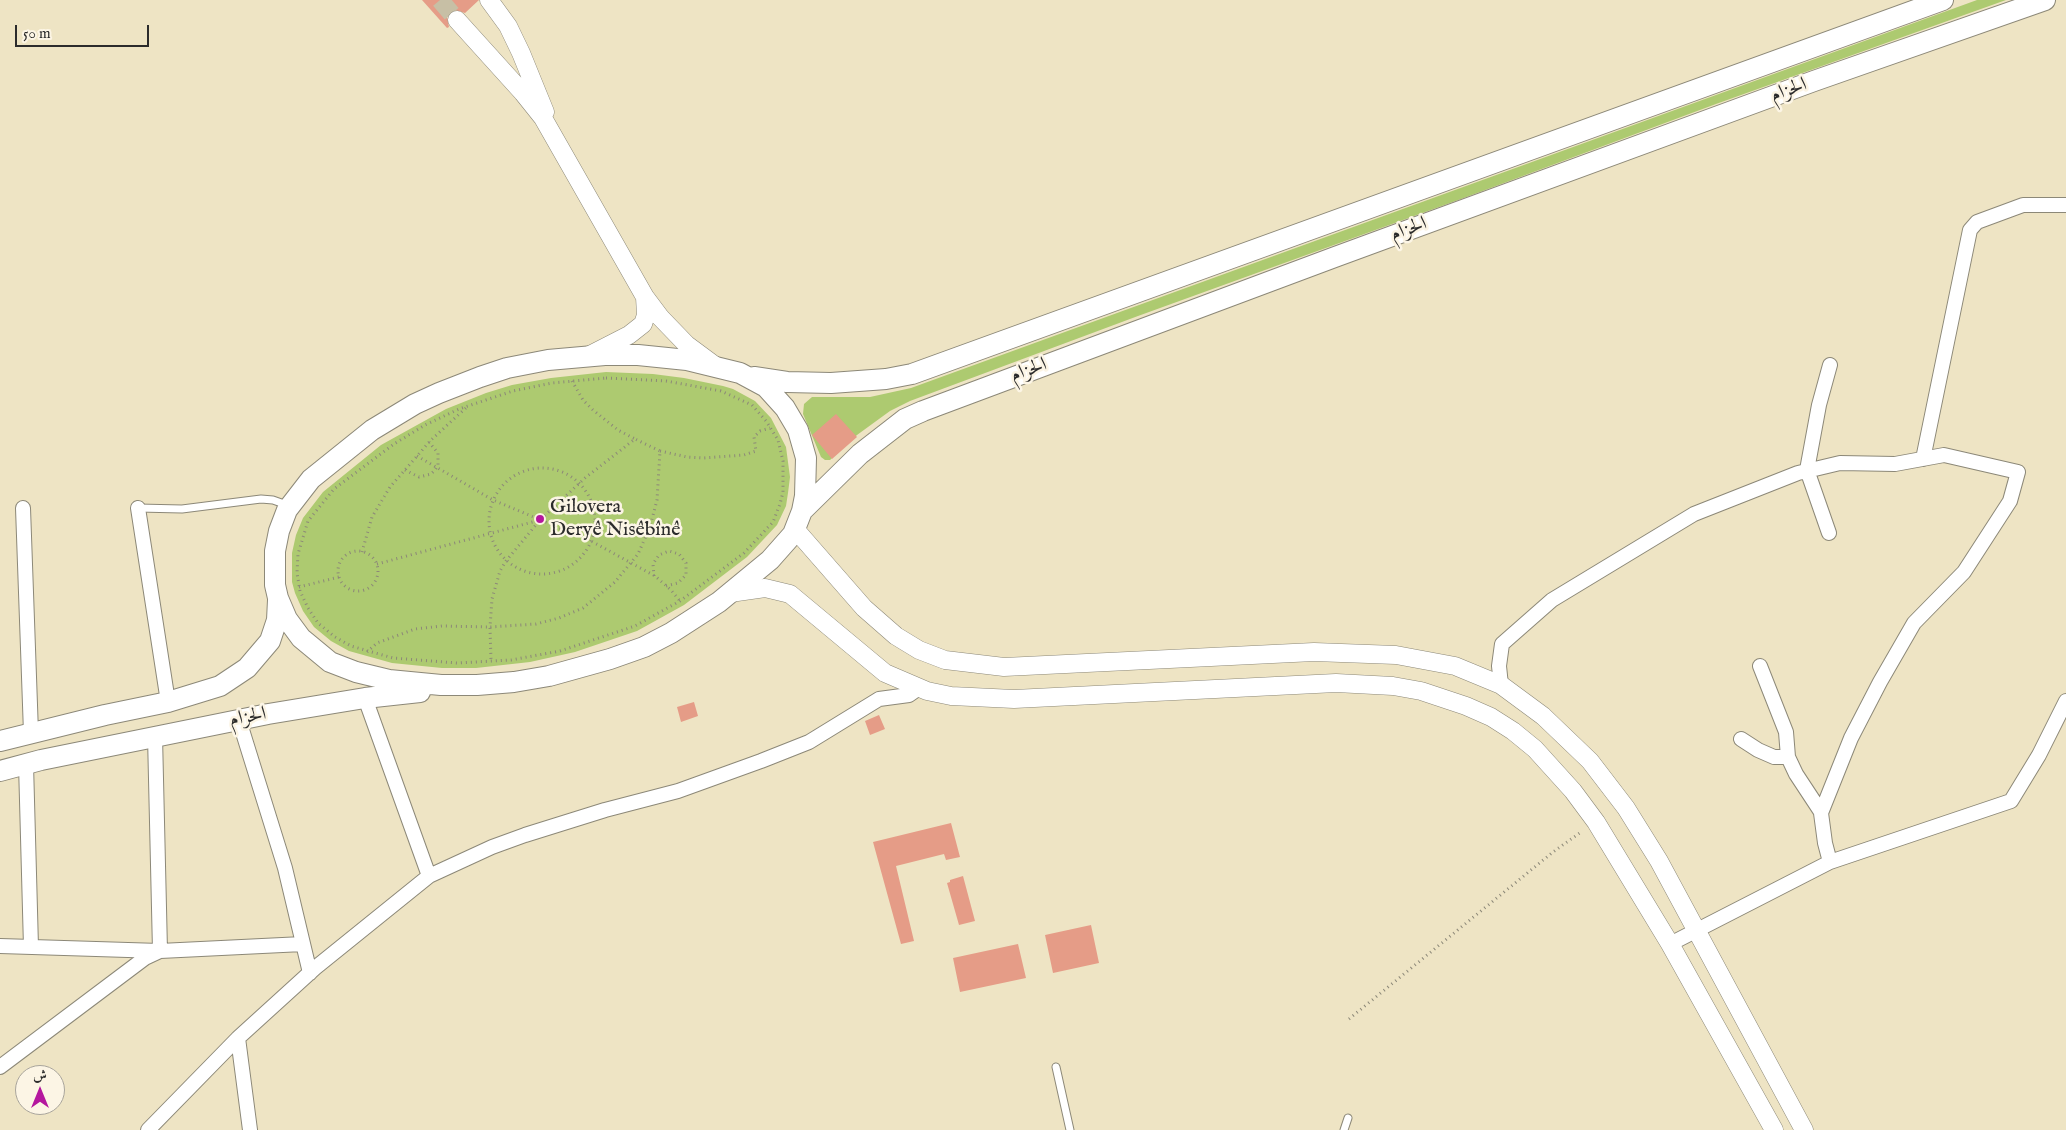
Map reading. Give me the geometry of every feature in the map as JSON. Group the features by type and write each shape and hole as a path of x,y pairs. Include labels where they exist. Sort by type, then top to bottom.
{"main road":[{"name":"الحزام","path":"740,373 769,380 808,383 859,382 912,374 1943,0"},
{"name":"الحزام","path":"799,520 860,454 905,419 923,411 1667,135 2045,0"},
{"path":"586,356 654,356 714,366 740,373 766,387 785,408 798,430 806,458 807,477 799,520 787,542 770,560 694,620 644,647 594,665 550,676 498,684 441,685 389,680 342,667 321,655 301,638 288,619 277,595 274,574 275,551 283,520 289,507 311,479 328,464 372,430 415,404 466,382 507,368 548,360 586,356"},
{"name":"الحزام","path":"0,741 168,702 220,686 247,668 270,641 277,620 277,595"},
{"name":"الحزام","path":"0,770 155,736 365,698 498,684"}],"street":[{"path":"489,0 508,26 521,53 555,138"},
{"path":"457,20 544,118 645,297 672,331 714,366"},
{"path":"1923,459 1970,230 1977,222 2023,205 2066,205"},
{"path":"586,356 629,335 643,324 646,314 645,297"},
{"path":"1830,366 1819,405 1807,470 1830,533"},
{"path":"1501,685 1499,666 1502,644 1552,600 1694,514 1807,470 1840,463 1895,464 1944,455 2018,472 2010,501 1964,572 1914,623 1851,738 1821,812"},
{"path":"23,508 31,733"},
{"path":"138,508 168,702"},
{"path":"799,520 864,608 896,636 919,650 945,660 1004,667 1314,652 1396,655 1455,666 1501,685 1543,716 1590,761 1626,808 1659,861 1804,1130"},
{"path":"730,593 765,588 790,594 885,673 919,688 951,696 1014,699 1336,682 1393,686 1421,691 1466,706 1491,717 1513,731 1534,749 1553,768 1596,822 1670,944 1774,1130"},
{"path":"1760,666 1786,732 1788,757 1796,774 1821,812 1825,843 1830,862"},
{"path":"148,1130 238,1038 310,973 429,876 492,847 525,835 605,810 678,791 761,762 809,742 879,699 909,695 919,688"},
{"path":"365,698 429,876"},
{"path":"1670,944 1830,862 2011,801 2039,755 2066,702"},
{"path":"239,720 285,868 310,973"},
{"path":"155,736 160,951"},
{"path":"1741,739 1758,750 1774,757 1788,757"},
{"path":"26,764 31,946"},
{"path":"0,946 160,951 303,944"},
{"path":"0,1067 145,958 160,951"},
{"path":"238,1038 250,1130"}],"lane":[{"path":"138,508 182,509 261,499 273,500 289,507"},
{"path":"1056,1067 1070,1130"},
{"path":"1344,1130 1348,1118"}],"path":[{"path":"606,378 637,378 684,383 721,391 752,405 770,428 781,449 784,476 780,504 772,522 744,553 680,601 635,626 587,643 545,654 491,661 425,661 393,658 368,652 342,642 318,623 308,608 299,587 297,574 298,554 304,528 311,515 327,495 376,456 424,425 474,403 513,390 606,378"},
{"path":"572,381 583,400 618,430 660,451 686,457 703,458 744,455 756,451 754,437 760,431 770,428"},
{"path":"362,552 372,517 390,487 429,442 460,412 474,403"},
{"path":"491,661 490,609 494,590 506,561 540,520 579,483 635,439"},
{"path":"405,470 419,477 431,474 437,467 438,453 429,442"},
{"path":"368,652 376,643 416,629 442,626 490,627 536,624 583,608 604,592 631,563 650,527 657,500 660,451"},
{"path":"417,456 493,500 592,541 654,576 680,601 694,620"},
{"path":"539,467 557,469 573,477 579,483 586,490 593,506 596,524 592,541 582,556 568,568 551,574 534,574 517,568 506,561 493,543 488,526 489,509 496,493 507,479 522,470 539,467"},
{"path":"377,564 540,520"},
{"path":"654,576 653,564 659,555 669,551 679,554 686,563 686,575 678,583 666,586"},
{"path":"362,552 373,557 377,564 378,578 368,589 355,591 348,588 339,577 338,570 345,556 352,553 362,552"},
{"path":"277,595 299,587 339,577"},
{"path":"1350,1019 1553,852 1596,822"}],"green space":[{"path":"1977,0 2006,0 1716,104 910,401 890,411 857,435 830,460 825,460 821,457 803,414 804,404 812,397 870,397 911,388"},
{"path":"606,372 653,374 723,386 733,389 755,401 771,418 786,447 790,477 786,506 777,525 747,557 684,605 637,631 575,652 530,662 476,668 442,668 392,663 349,651 331,641 314,627 303,611 295,593 292,582 292,553 296,535 303,518 323,492 381,445 446,409 512,385 551,378"}],"building":[{"path":"422,0 479,0 465,13 455,10 450,12 447,17 449,27 447,28"},
{"path":"836,414 857,437 832,459 812,435"},
{"path":"694,702 698,716 681,722 677,707"},
{"path":"879,715 885,729 870,735 865,721"},
{"path":"951,823 960,857 946,860 944,854 896,866 914,941 901,944 873,842"},
{"path":"963,876 975,921 959,925 947,883 950,880"},
{"path":"1091,925 1099,963 1053,973 1045,935"},
{"path":"1018,944 1026,978 960,992 953,958"}],"tunnel":[{"path":"440,0 457,20"}],"place":[{"name":"Gilovera Deryê Nisêbînê","path":"540,519"}]}
